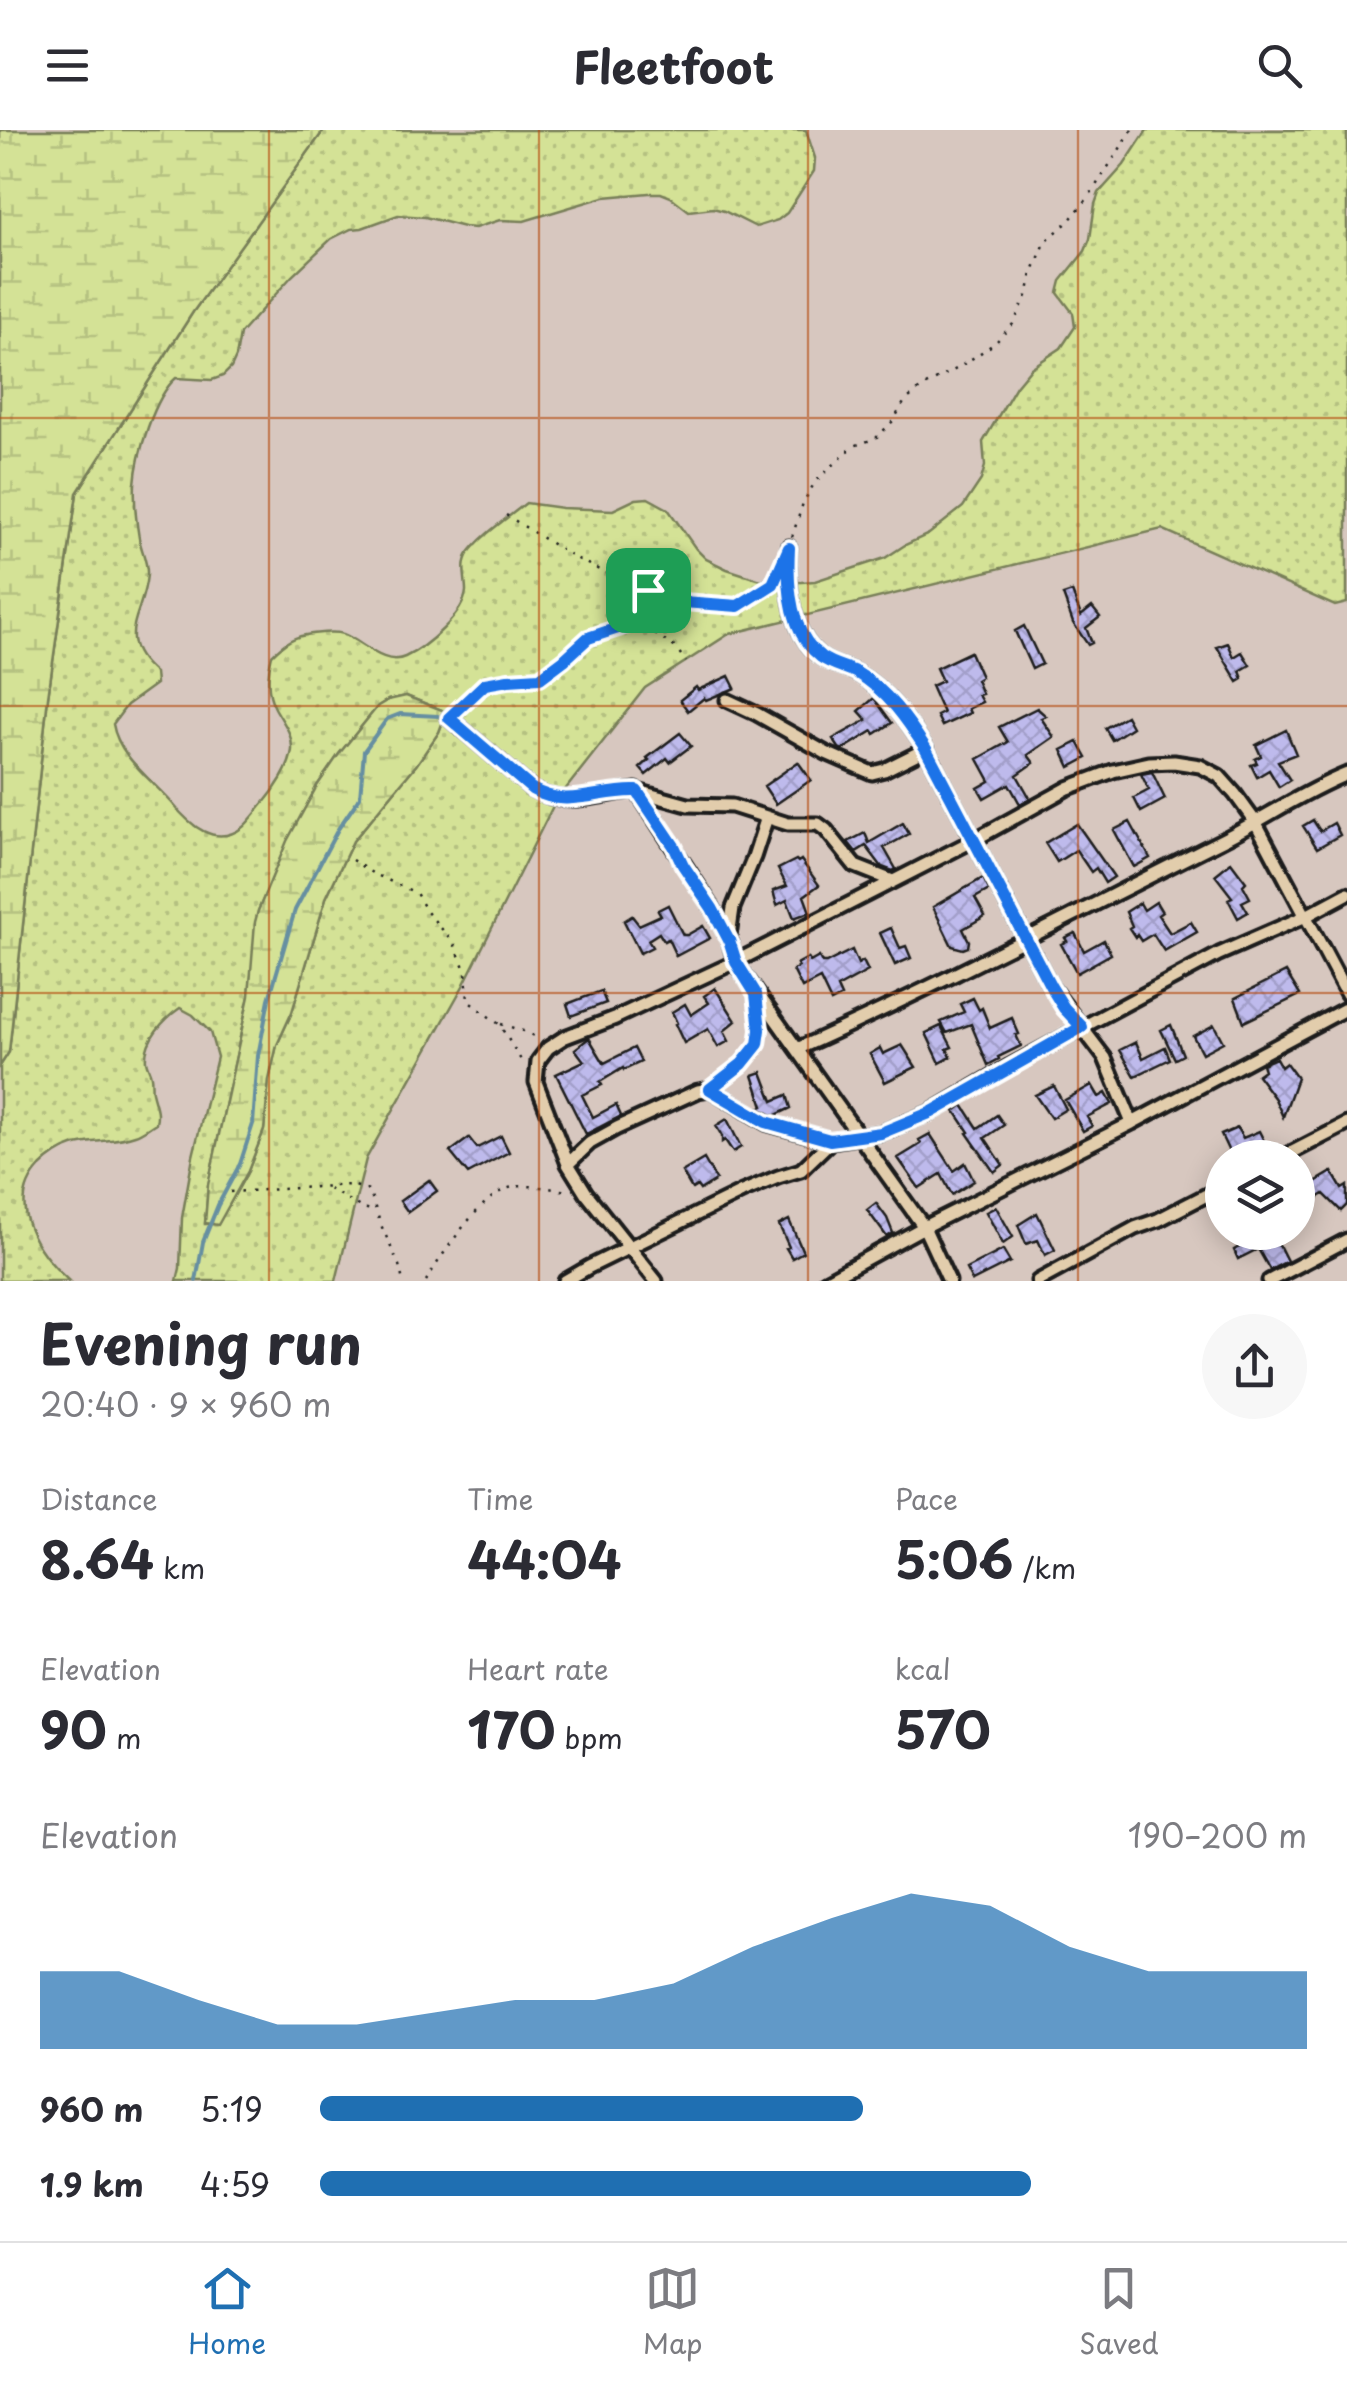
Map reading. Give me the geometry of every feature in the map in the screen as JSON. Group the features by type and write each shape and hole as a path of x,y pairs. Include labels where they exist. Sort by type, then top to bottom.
{"street":[{"path":"789,548 788,593 803,634 824,660 858,674 909,722 1064,1008 1104,1058 1132,1123"},
{"path":"727,700 826,754 872,773 926,749"},
{"path":"449,718 544,796 580,800 637,791 688,805 732,806 788,824 822,826 855,866 893,881"},
{"path":"656,1281 586,1193 568,1164 536,1082 538,1061 548,1048 565,1036 736,962 1068,788 1149,763 1200,766 1219,776 1256,824 1347,994"},
{"path":"798,1049 1026,940 1347,774"},
{"path":"637,791 712,908 736,962 756,994 924,1227 949,1281"},
{"path":"729,940 729,920 767,817"},
{"path":"568,1164 590,1143 617,1128 680,1098 710,1089 766,1122 830,1140 881,1133 932,1112 1219,954 1347,894"},
{"path":"825,1281 1347,1008"},
{"path":"1315,1140 1347,1124"},
{"path":"565,1281 760,1184 801,1170 830,1140"},
{"path":"1038,1281 1135,1228 1205,1196"},
{"path":"1269,1281 1347,1240"}],"path":[{"path":"789,548 815,482 854,446 876,438 905,401 995,343 1012,324 1027,296 1032,272 1046,241 1088,198 1132,130"},
{"path":"506,515 556,549 598,571 640,590 683,602 738,606 773,584 778,575"},
{"path":"648,590 652,621 649,630 676,648 686,662"},
{"path":"449,718 485,684 540,678 588,638 652,621"},
{"path":"352,860 416,893 454,942 466,972 468,1000 499,1024 536,1082"},
{"path":"710,1089 742,1064 758,1044 756,994"},
{"path":"499,1024 540,1039 548,1048"},
{"path":"230,1192 351,1185 369,1190 403,1281"},
{"path":"325,1187 377,1212"},
{"path":"426,1281 443,1253 498,1192 514,1187 586,1193"}],"green space":[{"path":"0,130 324,130 193,312 77,493 48,697 9,1052 0,1066"},
{"path":"324,130 806,130 815,158 814,171 787,213 756,227 724,211 689,211 671,197 649,193 604,197 524,221 500,220 475,228 398,215 351,229 331,239 240,334 236,357 223,376 212,380 176,378 161,398 148,427 135,484 137,524 147,575 133,638 135,649 155,673 156,684 127,705 113,724 122,747 137,767 186,819 213,835 233,833 246,825 288,764 291,738 269,688 272,655 295,638 331,632 350,637 389,659 414,652 459,610 466,591 466,558 473,547 526,503 613,510 648,498 668,509 706,559 773,584 815,581 885,558 929,534 963,507 981,480 985,466 983,442 1016,386 1031,368 1061,348 1075,327 1073,313 1058,293 1061,281 1085,251 1099,193 1147,130 1347,130 1347,603 1335,606 1162,529 729,634 645,688 554,804 463,986 366,1159 336,1281 177,1281 182,1218 193,1156 217,1057 210,1032 180,1008 156,1031 146,1053 156,1123 128,1137 81,1144 55,1154 30,1182 25,1197 29,1228 46,1257 69,1281 0,1281 0,1066 9,1052 48,697 77,493 193,312","holes":["406,696 446,714 439,732 353,841 326,898 292,1012 277,1045 264,1130 248,1171 218,1224 205,1224 208,1185 249,996 258,911 288,841 317,786 378,706"]},
{"path":"406,696 446,713 439,732 353,841 326,898 292,1012 277,1045 264,1130 248,1171 218,1225 205,1223 208,1185 249,996 258,911 287,841 339,754 378,706"}],"building":[{"path":"1072,592 1081,616 1092,607 1100,617 1086,628 1092,643 1088,645 1073,623 1063,595"},
{"path":"1024,626 1042,664 1032,669 1015,631"},
{"path":"1228,643 1234,657 1242,652 1250,665 1240,671 1243,679 1238,682 1217,647"},
{"path":"970,652 981,677 976,680 982,702 968,709 970,713 942,726 937,716 943,713 931,686 942,681 936,668"},
{"path":"729,676 735,688 704,698 688,711 680,700 696,687 698,690"},
{"path":"874,698 892,723 842,750 833,739 867,720 859,711"},
{"path":"1037,708 1046,716 1041,718 1054,737 1028,755 1034,763 1017,775 1030,798 1020,804 1009,784 984,798 978,788 990,781 978,759 1008,742 999,727"},
{"path":"1126,716 1132,727 1112,740 1105,728"},
{"path":"1286,730 1296,754 1278,761 1290,780 1279,787 1269,770 1257,777 1251,765 1261,756 1256,745"},
{"path":"680,733 691,746 646,775 640,768 647,758"},
{"path":"1078,742 1087,758 1070,767 1062,750"},
{"path":"798,762 811,780 776,804 764,786"},
{"path":"1152,772 1165,799 1141,812 1134,798 1149,790 1141,774"},
{"path":"1313,820 1320,831 1334,823 1340,835 1317,848 1303,826"},
{"path":"1130,822 1150,858 1134,867 1114,830"},
{"path":"903,823 909,834 884,848 896,869 893,871 882,867 866,846 856,852 848,842 865,833 869,843"},
{"path":"1077,824 1114,877 1105,883 1096,868 1091,872 1076,850 1057,862 1045,843"},
{"path":"801,860 819,885 804,896 810,912 794,918 787,900 777,905 773,891 787,886 778,869"},
{"path":"1231,862 1246,882 1243,885 1250,898 1242,902 1248,912 1238,918 1228,899 1232,897 1215,875"},
{"path":"983,878 989,890 975,898 985,916 963,929 968,947 952,946 933,907"},
{"path":"1156,902 1162,912 1158,915 1170,933 1191,922 1197,932 1164,951 1153,934 1141,941 1135,937 1126,912 1140,903 1144,910"},
{"path":"668,905 683,935 703,926 710,938 676,956 668,939 664,941 659,933 648,940 652,947 640,953 624,921 632,916 639,925 661,915 658,910"},
{"path":"891,928 900,948 906,946 911,958 895,965 880,933"},
{"path":"1075,933 1084,951 1104,940 1111,954 1077,973 1061,944"},
{"path":"852,950 858,964 863,961 868,971 837,988 841,997 831,1002 820,979 802,988 793,970 799,967 797,964 819,957 826,963"},
{"path":"1286,972 1300,995 1244,1022 1235,998"},
{"path":"715,988 736,1021 724,1031 729,1041 718,1047 708,1029 684,1043 672,1012 685,1004 691,1015 709,1003 704,996"},
{"path":"601,991 606,1003 571,1016 567,1004"},
{"path":"973,998 990,1028 1012,1018 1019,1034 1016,1035 1021,1046 988,1065 971,1024 947,1033 941,1022 964,1012 960,1004"},
{"path":"1171,1025 1183,1055 1175,1059 1161,1030"},
{"path":"1214,1025 1223,1042 1202,1053 1193,1036"},
{"path":"941,1026 952,1047 947,1049 951,1057 940,1063 926,1033"},
{"path":"589,1038 604,1063 634,1048 641,1062 623,1068 582,1095 593,1117 616,1105 621,1116 586,1134 556,1074 584,1061 575,1049"},
{"path":"1136,1042 1143,1058 1165,1047 1170,1059 1135,1076 1120,1050"},
{"path":"902,1045 916,1067 885,1082 870,1054 880,1048 883,1054"},
{"path":"1276,1058 1281,1067 1286,1063 1297,1078 1283,1117 1257,1075 1264,1070 1262,1064"},
{"path":"762,1072 773,1101 787,1095 791,1108 774,1116 759,1108 763,1106 753,1075"},
{"path":"1092,1085 1099,1097 1106,1093 1112,1104 1087,1117 1092,1126 1083,1131 1065,1100"},
{"path":"1054,1086 1066,1109 1051,1118 1035,1095"},
{"path":"963,1105 978,1128 997,1115 1004,1125 985,1138 1003,1165 994,1172 955,1111"},
{"path":"727,1119 741,1147 733,1152 725,1140 722,1142 716,1126"},
{"path":"1237,1128 1243,1138 1259,1131 1264,1140 1223,1140 1221,1135"},
{"path":"930,1134 954,1171 965,1163 974,1181 952,1195 941,1174 919,1188 898,1158"},
{"path":"501,1136 509,1152 468,1174 450,1152 469,1138 477,1148"},
{"path":"704,1159 716,1180 700,1190 697,1186 692,1189 682,1172"},
{"path":"1332,1172 1342,1189 1347,1186 1347,1205 1341,1211 1324,1194 1315,1200 1315,1182"},
{"path":"429,1180 437,1191 408,1212 400,1201"},
{"path":"876,1203 893,1233 887,1237 867,1210"},
{"path":"996,1207 1013,1237 1003,1244 986,1212"},
{"path":"1037,1213 1055,1250 1045,1255 1038,1240 1026,1244 1018,1225"},
{"path":"789,1220 803,1252 792,1258 779,1225"},
{"path":"1003,1250 1010,1262 972,1281 966,1269"},
{"path":"1234,1250 1256,1250 1238,1259"},
{"path":"1259,1250 1282,1250 1287,1261 1270,1270"}],"waterway":[{"path":"196,1281 203,1242 240,1164 253,1124 258,1056 269,999 295,910 338,829 360,797 364,751 387,719 400,714 438,716"}],"route":[{"path":"789,548 788,593 803,634 824,660 858,674 909,722 1051,987 1082,1027 932,1112 881,1133 830,1140 766,1122 710,1089 752,1055 758,1044 756,994 736,962 712,908 637,791 580,800 544,796 449,718 485,684 540,678 588,638 652,621 648,590 683,602 738,606 773,584 789,548"}]}
